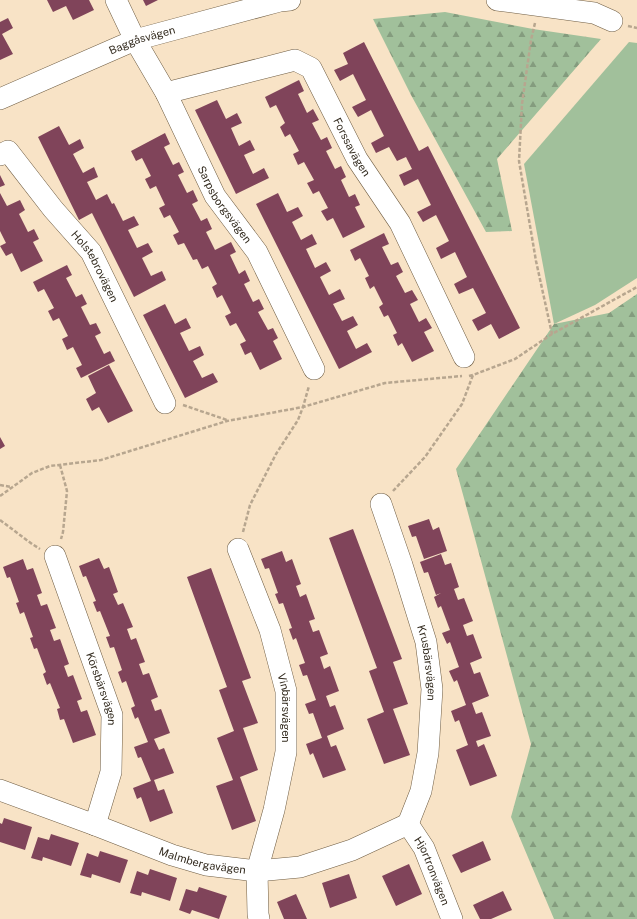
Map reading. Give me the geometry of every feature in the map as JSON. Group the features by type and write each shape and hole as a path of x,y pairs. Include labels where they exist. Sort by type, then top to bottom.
{"street":[{"name":"Sarpsborgsvägen","path":"116,0 135,40 166,93 215,196 257,252 314,369"},
{"name":"Baggåsvägen","path":"0,99 135,40 283,0"},
{"path":"497,0 601,11"},
{"name":"Forssavägen","path":"166,93 295,60 311,68 357,159 400,223 469,366"},
{"name":"Holstebrovägen","path":"0,155 8,151 53,209 91,252 165,403"},
{"name":"Krusbärsvägen","path":"381,504 426,642 432,689 428,753 421,791 408,824"},
{"name":"Vinbärsvägen","path":"238,550 270,630 286,690 286,752 274,810 257,871"},
{"name":"Körsbärsvägen","path":"55,556 112,715 111,772 95,825"},
{"name":"Malmbergavägen","path":"0,790 172,855 199,863 257,871 300,867 352,850 408,824"},
{"name":"Hjortronvägen","path":"408,824 424,848 452,919"},
{"path":"257,871 259,919"}],"path":[{"path":"540,5 531,40 522,104 519,161 536,261 552,334"},
{"path":"0,496 32,473 50,466 101,460 227,421 303,407 385,383 469,366 514,359 552,334 637,287"},
{"path":"381,504 425,457 462,404 469,366"},
{"path":"238,550 250,505 276,454 298,420 314,369"},
{"path":"165,403 184,405 227,421"},
{"path":"0,520 32,544 55,556 63,532 67,491 60,465"},
{"path":"0,485 13,487"}],"green space":[{"path":"445,12 533,29 601,39 497,159 512,231 486,232 411,95 373,19"},
{"path":"629,42 637,43 637,278 595,305 554,324 524,164"},
{"path":"637,294 637,919 554,919 511,817 531,744 456,469 554,324 609,313"}],"building":[{"path":"47,0 89,0 94,10 73,20 66,6 53,12"},
{"path":"143,0 158,0 146,6"},
{"path":"8,18 13,28 2,34 13,54 0,60 0,22"},
{"path":"364,42 419,151 428,146 520,328 499,339 491,324 478,331 472,320 486,313 473,288 459,294 454,284 467,277 455,252 441,259 436,248 449,241 436,215 423,222 417,212 431,205 418,179 404,186 399,175 412,169 406,157 397,161 389,147 376,153 371,143 384,136 371,110 358,117 352,107 366,100 353,74 340,81 334,70 348,64 343,53"},
{"path":"299,80 304,91 298,94 307,113 313,109 319,120 312,123 321,140 327,137 332,148 326,151 335,169 341,166 346,177 341,180 349,197 355,194 360,205 355,207 365,227 343,238 333,218 327,221 321,211 328,208 319,191 313,194 307,183 314,180 304,162 298,165 293,154 299,151 290,134 285,137 280,127 285,123 276,105 270,108 265,97"},
{"path":"217,100 226,119 237,113 242,123 231,128 239,146 250,140 255,150 244,155 253,174 264,168 269,178 236,194 195,110"},
{"path":"59,126 69,145 80,139 84,148 73,154 83,173 94,167 98,177 87,182 96,200 107,194 112,204 114,203 123,221 134,216 139,225 128,230 137,248 148,243 153,252 142,258 151,276 162,271 166,280 134,297 92,213 79,220 38,137"},
{"path":"165,133 170,144 164,147 173,165 179,162 184,172 178,175 187,193 193,190 198,201 192,204 201,221 207,218 212,229 206,232 215,250 231,242 236,252 230,255 239,274 245,270 250,281 244,284 253,302 259,299 264,309 258,312 268,330 273,328 278,338 273,341 282,359 260,370 251,352 245,355 240,344 246,341 236,323 230,326 225,316 231,313 222,295 217,298 212,287 217,284 208,266 202,269 197,259 193,260 184,243 178,245 173,235 179,232 170,215 164,218 159,208 165,205 156,186 150,189 145,179 151,176 142,158 136,161 131,151"},
{"path":"0,175 5,185 0,187"},
{"path":"0,193 7,206 20,200 25,210 19,214 28,232 34,229 39,239 33,242 43,261 21,272 12,253 6,256 0,246 6,243 0,231"},
{"path":"278,193 287,212 298,207 303,216 292,222 301,240 312,234 317,244 306,249 315,268 326,262 331,271 320,277 329,295 340,289 345,299 333,304 342,321 353,316 358,325 347,331 356,349 367,343 372,352 339,369 256,204"},
{"path":"384,233 389,244 382,247 391,265 398,262 403,272 396,276 405,293 412,290 418,300 410,304 419,322 426,318 432,328 424,332 434,351 412,362 402,343 398,346 393,335 397,333 388,315 384,317 379,307 383,304 374,286 370,289 365,278 369,276 360,258 355,261 350,250"},
{"path":"67,265 72,275 66,278 76,297 82,294 87,304 81,307 90,325 96,323 101,333 95,336 104,354 110,351 115,361 81,378 76,368 82,365 73,347 67,350 62,339 68,336 59,318 53,321 48,311 54,308 44,289 38,292 33,282"},
{"path":"165,304 175,324 186,318 191,328 180,333 189,351 200,346 204,355 193,361 202,378 213,373 218,382 185,398 143,315"},
{"path":"109,365 133,411 108,423 99,407 92,411 86,399 96,393 88,376"},
{"path":"0,437 5,446 0,449"},
{"path":"429,519 433,530 439,527 447,551 424,559 416,536 412,537 408,526"},
{"path":"353,529 402,659 393,662 408,704 393,709 410,755 384,764 367,719 384,712 369,671 377,668 329,538"},
{"path":"282,551 286,562 292,559 301,584 296,586 300,597 306,594 315,619 309,621 313,632 319,630 328,654 320,657 324,669 330,666 339,691 326,696 330,707 335,705 344,729 322,738 313,713 309,714 305,704 316,700 307,675 303,676 299,665 305,663 296,638 293,640 289,629 292,628 283,603 279,604 275,594 278,593 269,568 265,569 261,559"},
{"path":"441,554 445,565 451,563 459,587 454,589 458,600 464,598 473,621 463,625 467,636 473,634 482,658 470,663 474,674 480,672 489,696 472,703 476,714 482,712 491,736 476,741 478,747 484,744 497,776 470,786 456,750 468,745 459,720 455,722 451,711 466,705 457,680 454,682 449,671 459,667 450,642 447,644 442,633 450,630 441,606 438,608 434,597 441,593 436,595 428,572 424,573 420,562"},
{"path":"99,558 104,569 109,567 118,592 113,594 118,605 123,603 133,627 127,629 131,640 136,638 145,662 139,664 143,675 149,673 158,697 151,700 155,711 161,709 170,733 154,739 159,750 164,748 174,773 154,780 158,791 164,789 173,813 150,822 141,797 137,799 133,788 151,781 141,757 138,758 134,747 148,742 138,717 135,719 131,708 135,706 126,681 122,683 118,672 122,670 114,647 110,648 106,637 110,636 100,611 97,612 93,602 96,601 86,576 83,577 79,566"},
{"path":"23,559 27,570 33,568 42,593 37,595 41,606 47,604 56,628 50,630 54,641 60,639 69,664 64,666 68,677 73,675 82,699 77,701 81,712 87,710 96,735 73,743 64,719 60,720 57,709 60,708 50,683 47,685 43,674 46,672 37,648 34,649 30,638 33,637 24,612 20,614 16,603 19,602 10,577 7,578 3,567"},
{"path":"211,568 251,678 242,681 258,723 243,728 258,770 240,777 256,821 232,830 216,786 233,780 217,738 234,731 219,690 227,687 187,577"},
{"path":"327,736 331,747 336,745 346,770 323,778 313,753 310,755 306,744"},
{"path":"4,818 32,827 25,850 0,842 0,823 2,824"},
{"path":"51,834 79,843 71,866 43,857 42,861 31,858 38,837 49,840"},
{"path":"483,841 491,860 461,873 452,855"},
{"path":"100,851 128,860 120,883 92,874 91,878 80,875 87,853 98,857"},
{"path":"409,864 422,894 396,906 382,876"},
{"path":"150,869 177,878 170,901 142,892 141,896 130,893 137,871 148,875"},
{"path":"349,874 357,898 330,908 322,883"},
{"path":"199,887 227,896 219,919 192,910 190,914 179,910 186,889 197,892"},
{"path":"503,891 512,910 491,919 480,919 473,905"},
{"path":"296,894 307,919 284,919 277,902"}]}
